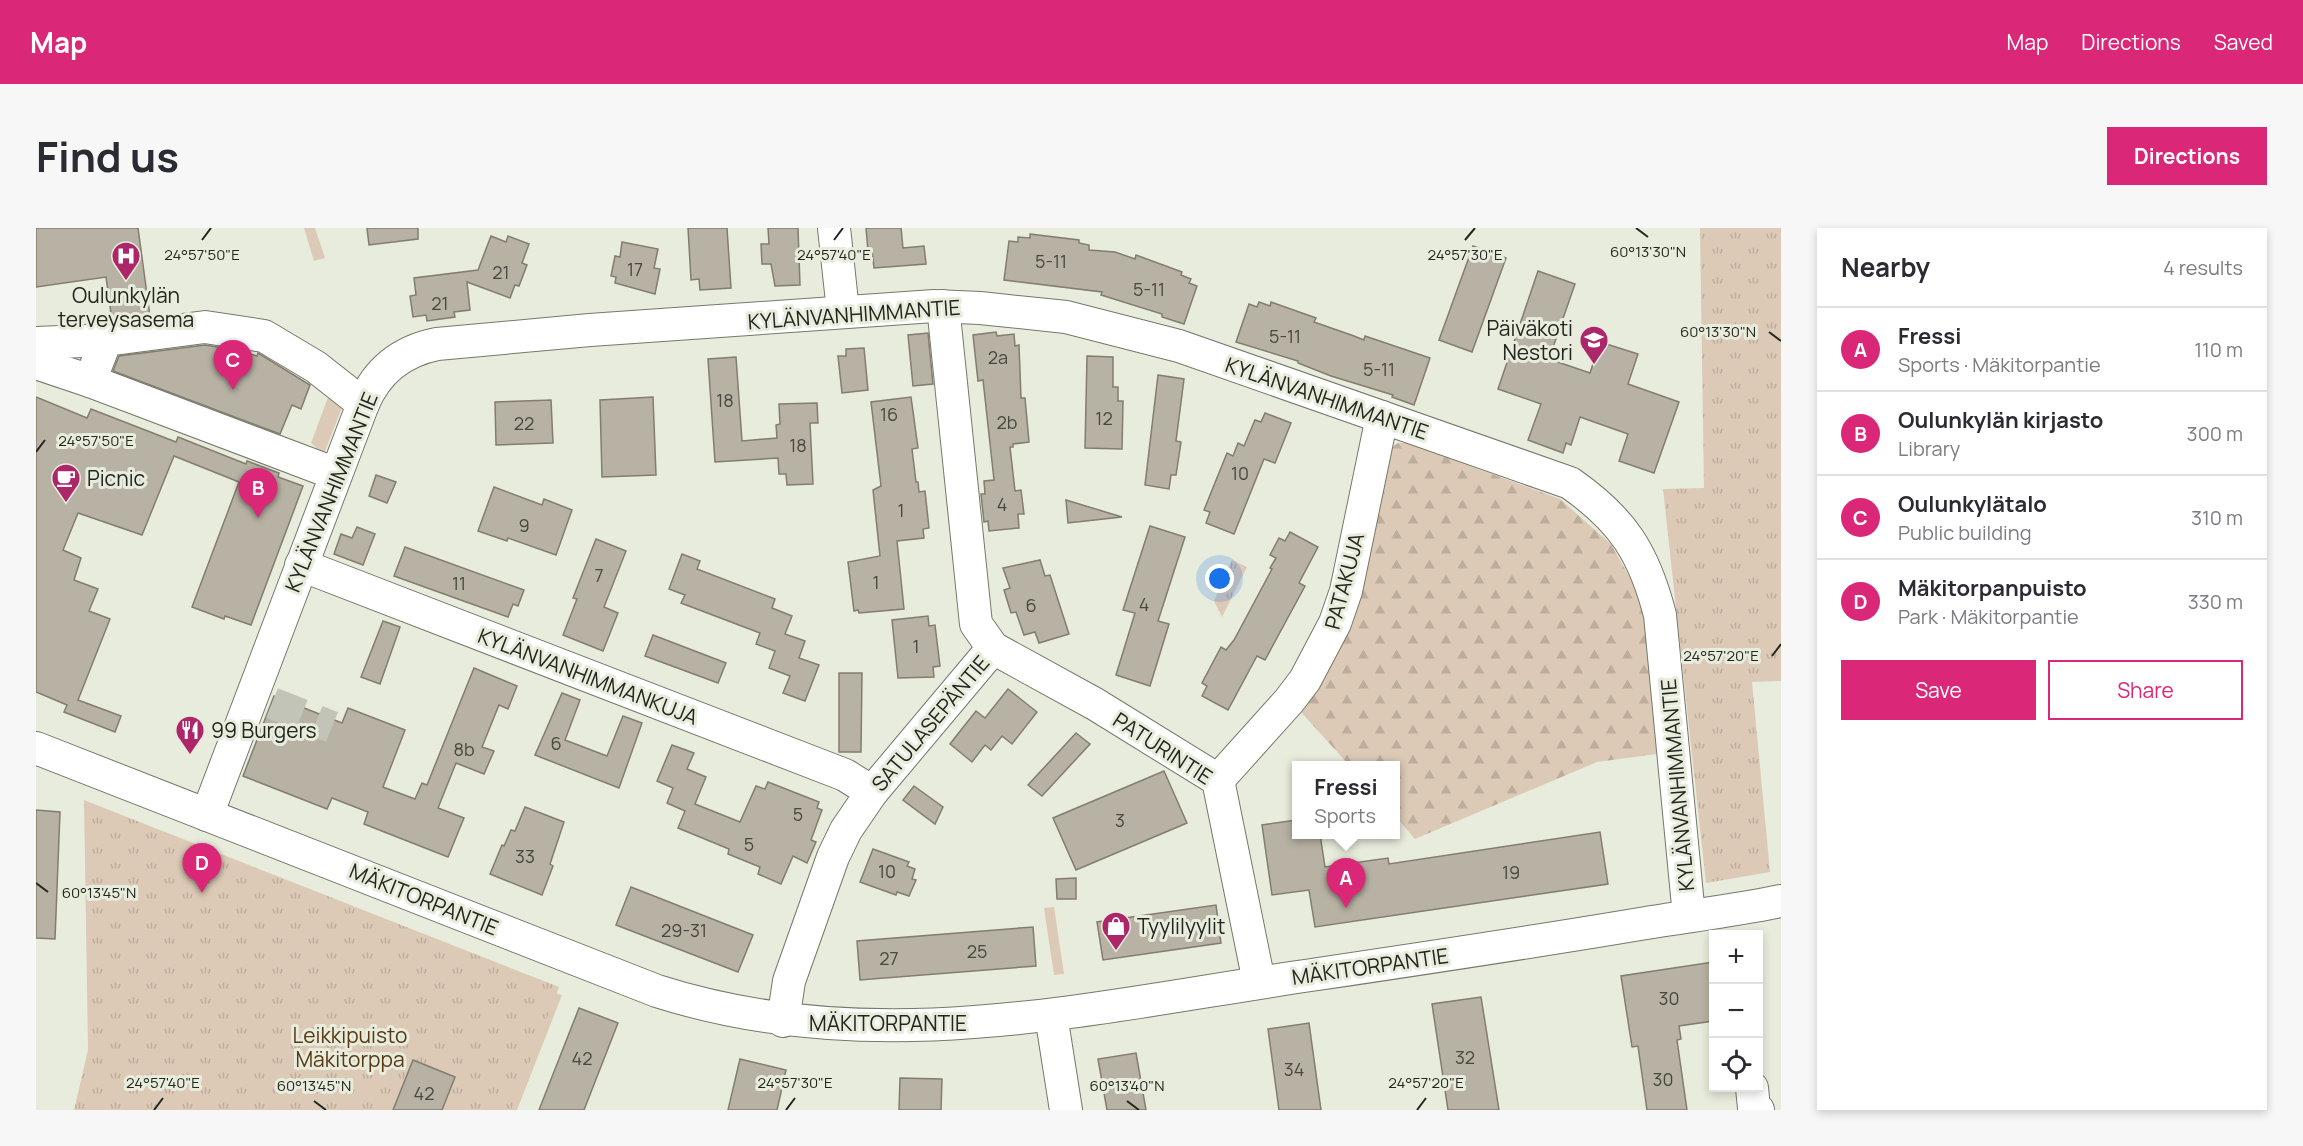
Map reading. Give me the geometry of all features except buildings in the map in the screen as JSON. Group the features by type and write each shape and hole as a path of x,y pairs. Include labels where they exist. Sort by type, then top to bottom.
{"street":[{"path":"834,228 843,311"},
{"name":"KYLÄNVANHIMMANTIE","path":"207,815 276,670 302,565 363,404 372,386 387,368 418,348 590,330 943,306 1066,317 1116,328 1203,354 1570,483 1609,513 1640,554 1651,581 1666,649 1689,916"},
{"name":"SATULASEPÄNTIE","path":"783,1021 789,981 833,857 846,830 872,792 993,648 976,624 943,306"},
{"path":"36,343 106,340 205,327 264,336 316,367 363,404"},
{"path":"90,381 106,340"},
{"path":"36,363 90,381 336,474"},
{"name":"PATAKUJA","path":"1218,780 1305,680 1335,623 1346,591 1382,417"},
{"name":"KYLÄNVANHIMMANKUJA","path":"302,565 845,775 872,792"},
{"name":"PATURINTIE","path":"993,648 1105,710 1218,780 1259,982"},
{"name":"MÄKITORPANTIE","path":"36,748 657,991 697,1004 783,1021 845,1026 948,1026 1051,1015 1542,941 1689,916 1740,922 1781,901"},
{"path":"1051,1015 1066,1110"},
{"path":"1752,1092 1754,1108 1758,1110"}],"green space":[{"path":"304,228 315,228 325,258 314,261"},
{"path":"1700,228 1781,228 1781,681 1752,682 1770,872 1706,883 1663,489 1704,488"},
{"path":"330,392 344,402 324,454 311,443"},
{"path":"1398,443 1407,443 1560,499 1611,544 1638,592 1646,618 1657,754 1597,762 1415,839 1400,822 1400,761 1345,761 1300,711 1387,451"},
{"path":"1232,560 1247,567 1222,617 1214,601"},
{"name":"Leikkipuisto Mäkitorppa","path":"84,800 559,987 511,1110 74,1110 88,1050"},
{"path":"1054,907 1064,974 1054,975 1044,908"},
{"path":"552,992 562,995 517,1110 491,1110"}],"tunnel":[{"path":"272,703 332,727"}],"place":[{"name":"Oulunkylän terveysasema","path":"126,282"},
{"name":"Päiväkoti Nestori","path":"1594,366"},
{"name":"Oulunkylätalo","path":"233,390"},
{"name":"Picnic","path":"66,504"},
{"name":"Oulunkylän kirjasto","path":"258,518"},
{"name":"99 Burgers","path":"190,756"},
{"name":"Mäkitorpanpuisto","path":"202,893"},
{"name":"Fressi","path":"1346,908"},
{"name":"Tyylilyylit","path":"1116,952"}]}
